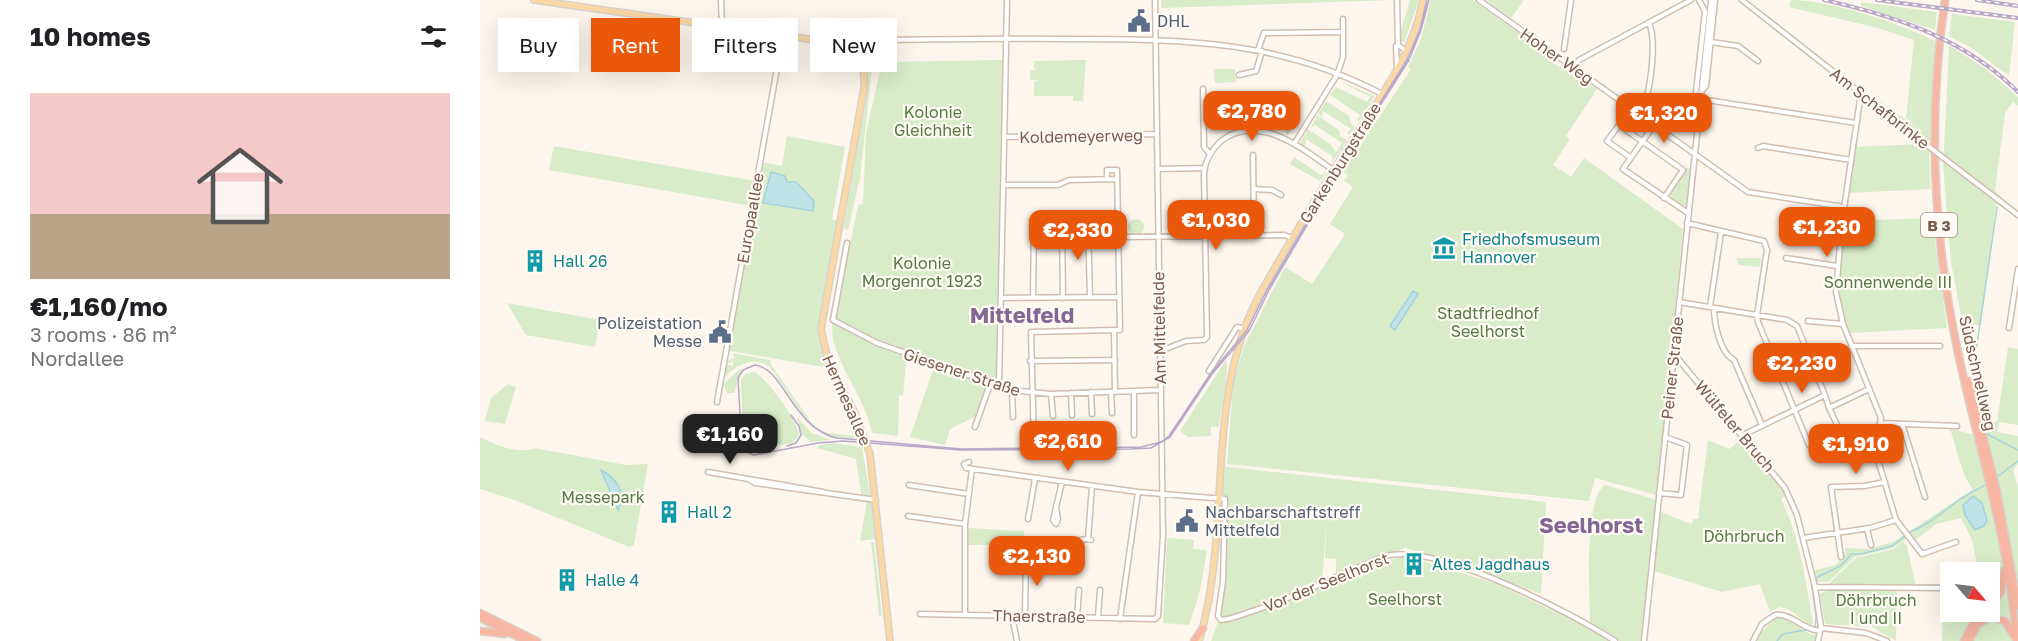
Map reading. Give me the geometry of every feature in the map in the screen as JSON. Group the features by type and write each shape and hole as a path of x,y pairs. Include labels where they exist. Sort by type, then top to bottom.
{"highway":[{"name":"Südschnellweg","path":"1947,0 1939,112 1940,200 1955,320 2018,606"},
{"name":"Südschnellweg","path":"2007,555 2015,641"},
{"name":"B 3","path":"2007,555 2018,577"},
{"path":"2000,591 2003,586 2007,555"},
{"path":"480,613 537,641"},
{"path":"1969,641 1978,624 1994,617 2007,624 2015,641"},
{"path":"480,618 525,640"},
{"path":"1964,641 1974,622"},
{"path":"1194,641 1203,628"},
{"path":"480,631 525,640"}],"main road":[{"path":"534,0 576,3 692,22"},
{"name":"Garkenburgstraße","path":"1199,641 1214,573 1228,392 1245,329 1259,298 1333,170 1397,71 1408,50 1424,0"},
{"name":"Hermesallee","path":"862,72 865,80 822,329 829,365 864,433 870,454 877,500 890,641"}],"street":[{"path":"721,0 722,18"},
{"path":"999,386 1006,0"},
{"name":"Am Mittelfelde","path":"1155,0 1162,494 1157,619"},
{"path":"1397,0 1398,47 1408,50"},
{"name":"Hoher Weg","path":"1479,0 1748,192 1844,207"},
{"path":"1564,49 1570,0"},
{"path":"1573,67 1579,60 1690,0"},
{"name":"Peiner Straße","path":"1699,0 1705,11 1696,92 1701,95"},
{"name":"Peiner Straße","path":"1701,95 1706,86 1713,0"},
{"name":"Peiner Straße","path":"1644,641 1694,154 1713,0"},
{"name":"Am Schafbrinke","path":"1742,0 2018,215"},
{"path":"1294,144 1337,75 1343,57 1341,32 1343,19"},
{"path":"1639,114 1648,93 1653,35 1649,23"},
{"path":"1239,75 1256,71 1264,33 1341,32"},
{"path":"897,40 1155,38 1214,42 1260,50 1337,75 1382,94"},
{"path":"1397,71 1398,39"},
{"path":"1711,42 1738,46 1758,61"},
{"name":"Europaallee","path":"717,402 776,72"},
{"path":"1203,89 1204,147 1210,154"},
{"path":"1701,95 1857,123"},
{"path":"1864,95 1860,100 1844,207 1836,292 1843,324 1881,423 1875,446 1896,520 1922,554 1956,542"},
{"path":"1631,158 1607,141 1619,125 1683,170 1664,198"},
{"path":"1654,125 1623,169 1688,213"},
{"path":"1160,351 1186,341 1206,339 1205,168 1210,154 1227,137 1245,131 1270,132 1294,144 1333,170"},
{"name":"Koldemeyerweg","path":"1005,137 1156,134"},
{"path":"1758,148 1769,147 1851,160"},
{"path":"1253,155 1254,235"},
{"path":"1157,169 1205,168"},
{"path":"1034,444 1030,362 1031,332 1120,330 1117,170 1107,170 1107,179"},
{"path":"1004,185 1058,185 1069,180 1117,179"},
{"path":"1254,189 1272,190 1281,195"},
{"path":"1687,223 1761,239 1766,245 1757,315 1793,411 1809,445"},
{"path":"1088,224 1090,297"},
{"path":"1033,298 1034,225 1118,224"},
{"path":"1062,225 1063,298"},
{"path":"1721,232 1712,308 1728,357 1734,360 1762,425"},
{"path":"1120,237 1284,235 1293,238"},
{"name":"Giesener Straße","path":"847,243 833,320 877,343 990,384 1031,394 1160,390"},
{"path":"1786,258 1837,266"},
{"path":"2009,328 2018,268"},
{"path":"1001,298 1119,297"},
{"path":"1679,302 1787,320 1797,326 1829,408 1851,454"},
{"path":"1808,321 1843,324"},
{"path":"1209,371 1237,327 1245,329"},
{"path":"1112,413 1114,330"},
{"path":"1851,346 1940,346"},
{"name":"Wülfeler Bruch","path":"1674,353 1785,488 1803,538 1813,583 1818,641"},
{"path":"1030,362 1114,360"},
{"path":"975,427 990,384"},
{"path":"1829,408 1869,388"},
{"path":"1012,390 1013,417"},
{"path":"1134,391 1134,435"},
{"path":"1091,392 1092,414"},
{"path":"1071,393 1072,415"},
{"path":"1051,394 1053,416"},
{"path":"1743,435 1825,395"},
{"path":"1881,423 1957,426"},
{"path":"1902,424 1925,497"},
{"path":"1659,493 1681,495 1687,445 1665,437"},
{"path":"966,614 965,524 972,469 1138,492 1219,498"},
{"path":"708,472 748,479 755,483 877,500"},
{"path":"1028,519 1035,479"},
{"path":"1056,508 1062,482"},
{"path":"1841,557 1831,487 1885,482"},
{"path":"909,485 969,494"},
{"path":"1080,540 1090,540 1092,486"},
{"path":"1120,619 1138,492"},
{"name":"Vor der Seelhorst","path":"1219,498 1225,499 1227,503 1219,619 1226,619 1271,605 1321,586 1382,558 1405,553 1506,583 1593,627 1615,641"},
{"path":"908,516 965,524"},
{"path":"1803,538 1838,531 1867,529 1896,520"},
{"path":"1867,529 1871,545"},
{"path":"1025,616 1026,557"},
{"path":"1813,583 1940,588"},
{"path":"1077,618 1079,590"},
{"path":"1098,617 1100,590"},
{"name":"Thaerstraße","path":"920,614 1157,619"},
{"path":"1753,641 1762,624 1775,615 1788,616 1818,630 1866,633 1887,641"},
{"path":"1012,616 1017,641"}],"green space":[{"path":"1161,0 1393,0 1161,8"},
{"path":"1410,0 1419,0 1404,43 1401,40 1401,30"},
{"name":"Stadtfriedhof Seelhorst","path":"1431,0 1473,0 1548,54 1545,58 1597,89 1566,136 1570,139 1553,165 1571,177 1584,158 1683,229 1657,495 1595,478 1589,501 1227,464 1233,383 1244,346 1285,267 1312,284 1345,234 1330,224 1353,187 1344,181 1348,175 1343,172 1411,69 1408,67 1421,39"},
{"path":"1486,0 1524,0 1511,18"},
{"path":"1791,0 1844,8 1903,27 1935,41 1930,142 1871,96 1921,130 1906,118 1914,40 1878,28 1789,7"},
{"path":"1861,2 1937,12 1935,30 1861,6"},
{"path":"1952,14 2015,22 2009,76 1970,47 1949,36"},
{"path":"1949,45 1986,69 2018,97 2018,106 2013,102 2005,113 1995,191 2006,201 1995,194 1996,202 2003,208 1996,204 1981,325 1971,325 1968,352 1951,262 1942,152 1944,151"},
{"name":"Kolonie Morgenrot 1923","path":"1002,60 996,383 904,351 859,331 877,343 907,354 903,396 899,395 898,436 872,433 865,410 838,355 832,332 836,293 847,243 851,240 858,205 863,204 866,133 880,72 897,72 897,62"},
{"path":"1086,60 1083,101 1073,101 1073,96 1034,96 1034,82 1038,80 1030,80 1030,70 1038,70 1034,68 1034,61"},
{"path":"1214,69 1235,69 1236,82 1215,83"},
{"path":"867,72 872,72 860,178 848,230 844,228 843,231 868,84"},
{"path":"1339,81 1375,96 1359,121 1357,120 1360,115 1330,95 1336,87 1367,102 1370,97"},
{"path":"1326,101 1349,116 1355,127 1350,135 1347,133 1351,129 1323,111 1322,117 1318,114"},
{"path":"1290,111 1300,116 1287,136 1285,129"},
{"path":"1317,115 1339,130 1340,136 1347,140 1332,163 1333,157 1306,139 1305,147 1300,144 1308,129 1330,144 1336,152 1342,143 1315,125 1311,128"},
{"path":"787,136 845,147 832,220 839,221 822,329 829,365 823,367 726,350 752,206 549,170 554,146 756,181 760,162 782,166"},
{"path":"1918,144 1929,150 1930,189 1848,193 1855,147"},
{"path":"1294,157 1321,175 1327,170 1320,181 1290,164"},
{"path":"1687,168 1690,169 1686,208 1666,197"},
{"name":"Sonnenwende III","path":"1932,218 1947,328 1849,333 1841,305 1840,291 1844,221"},
{"path":"1136,219 1144,227 1136,235 1128,227"},
{"path":"1736,258 1761,258 1760,267 1739,265"},
{"path":"507,303 600,320 595,347 526,335"},
{"path":"2008,347 2018,349 2018,425 1999,422 1997,432 2018,436 2018,464 2013,470 2018,487 2018,641 1942,641 1943,622 2000,622 2000,562 1977,562 1972,540 1961,518 1936,524 1913,542 1909,537 1893,548 1855,557 1828,582 1814,582 1812,571 1835,565 1843,558 1842,554 1846,553 1845,548 1869,549 1895,541 1973,489 1962,469 1950,429 1988,438 1972,380 1975,374 1990,421 1997,422"},
{"path":"732,353 770,360 771,365 814,426 828,433 854,436 855,439 830,436 811,426 770,367 764,364 746,363 735,368 725,377 727,365 733,366 733,361 727,364 729,360 735,358"},
{"path":"1226,360 1226,382 1219,427 1211,427 1211,436 1188,437 1180,431"},
{"path":"935,364 990,384 979,415 950,429 945,445 910,437"},
{"path":"742,367 734,393 727,393 723,384"},
{"path":"754,372 774,391 794,421 799,435 793,443 757,449 751,447 747,438 743,438 741,381 745,374"},
{"path":"508,384 516,387 505,424 485,421 491,398"},
{"path":"797,417 812,433 830,440 811,442 802,434"},
{"name":"Messepark","path":"480,437 514,450 535,448 626,465 648,464 634,545 629,547 517,501 480,489"},
{"name":"Döhrbruch","path":"1742,439 1786,495 1781,499 1798,544 1813,624 1810,625 1788,609 1779,607 1770,612 1760,584 1722,592 1654,571 1661,512 1691,524 1694,519 1698,519 1708,440 1729,449"},
{"path":"833,443 862,447 871,500 877,500 881,538 860,541 867,501 862,500 856,459 817,448 819,445"},
{"path":"1220,466 1546,502 1541,594 1448,560 1405,548 1336,573 1336,559 1325,558 1327,513 1322,585 1384,561 1406,556 1497,584 1591,629 1610,641 1211,641 1219,619 1227,503 1219,498"},
{"path":"1605,485 1657,500 1642,641 1620,641 1590,623 1589,549 1593,509 1598,494"},
{"path":"968,528 1024,531 1024,545 967,545"},
{"path":"1167,538 1194,540 1193,549 1207,550 1200,591 1189,625 1163,623"},
{"path":"871,542 874,542 882,616 879,616"},
{"path":"1903,542 1907,546 1916,587 1830,586 1830,582 1856,558 1894,549"},
{"name":"Döhrbruch I und II","path":"1828,590 1897,591 1896,641 1872,627 1825,624 1820,594"},
{"path":"1777,617 1788,620 1806,632 1816,635 1815,641 1757,641 1761,632"}],"water":[{"path":"771,172 785,176 787,182 796,182 814,201 813,211 763,203"},
{"path":"1413,291 1418,294 1395,330 1390,326"},
{"path":"601,470 615,481 621,492 618,510"},
{"path":"1973,496 1982,503 1987,521 1984,526 1975,530 1965,515 1963,505"}],"waterway":[{"path":"1997,207 1975,358 1971,364 1987,434 2018,450"},
{"path":"1997,477 2018,461"},
{"path":"1908,533 1929,522 1959,500 1988,483"},
{"path":"1813,594 1811,582 1842,565 1851,554 1861,554 1892,546 1905,536"},
{"path":"1918,585 1940,585"},
{"path":"1904,590 1940,591"},
{"path":"1813,595 1816,616"},
{"path":"1777,641 1783,634 1805,630 1815,632 1816,617"}],"tram line":[{"path":"1427,0 1420,30 1407,60 1342,163 1267,290 1247,330 1211,373 1169,436 1161,442 1141,447 961,449 837,438 822,432 810,423 799,412 774,376 755,365 743,370 738,378 742,450 754,455 818,443 843,441 961,450 1130,449 1151,448 1170,437 1212,374 1249,331 1269,290 1343,164 1409,60 1421,30 1429,0"},
{"path":"787,446 796,443 801,435 799,426 791,415"}],"railway":[{"path":"1824,0 1851,6 1928,32 1975,58 1997,73 2018,92"},
{"path":"1877,0 2018,18"},
{"path":"1977,0 2018,6"}],"place":[{"name":"DHL","path":"1139,21"},
{"name":"Friedhofsmuseum Hannover","path":"1444,248"},
{"name":"Hall 26","path":"535,261"},
{"name":"Polizeistation Messe","path":"720,332"},
{"name":"Hall 2","path":"669,512"},
{"name":"Nachbarschaftstreff Mittelfeld","path":"1187,521"},
{"name":"Altes Jagdhaus","path":"1414,564"},
{"name":"Halle 4","path":"567,580"}],"district":[{"name":"Mittelfeld","path":"1022,314"},
{"name":"Seelhorst","path":"1591,524"}],"park label":[{"name":"Kolonie Gleichheit","path":"933,121"}]}
